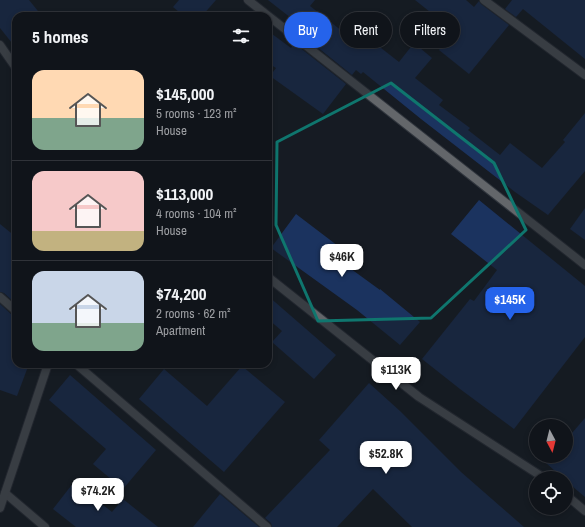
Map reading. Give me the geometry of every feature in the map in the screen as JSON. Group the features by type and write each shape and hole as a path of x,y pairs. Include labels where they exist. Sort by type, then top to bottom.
{"street":[{"path":"248,0 263,12"},
{"path":"488,1 585,75"},
{"path":"272,19 584,261"},
{"path":"0,45 12,62"},
{"path":"272,280 419,397 533,471"},
{"path":"0,297 12,308"},
{"path":"0,508 47,368"},
{"path":"81,368 267,527"},
{"path":"5,492 45,527"},
{"path":"573,501 585,511"}],"highlighted area":[{"path":"391,83 494,163 526,230 431,318 318,321 276,225 277,142"}],"building":[{"path":"0,0 29,0 39,12 12,12 12,43 0,28"},
{"path":"179,0 216,0 206,12 179,12 173,7"},
{"path":"268,0 315,0 310,6 318,12 284,12"},
{"path":"415,0 466,0 474,7 479,1 509,25 469,74 439,50 441,48 460,48 460,12 430,12"},
{"path":"512,0 585,0 585,59 523,9 516,17 505,9"},
{"path":"332,23 340,29 340,48 381,48 399,62 410,48 420,48 432,58 415,78 443,100 439,105 470,128 468,130 500,155 510,143 542,168 565,142 563,140 585,113 585,171 548,215 515,192 363,72 361,74 356,70 352,75 318,48 332,48"},
{"path":"272,34 284,43 284,48 300,48 346,84 323,114 272,77 272,73 276,68 272,66"},
{"path":"479,200 585,286 585,337 514,429 422,359 470,299 474,301 497,270 451,234"},
{"path":"585,208 585,240 570,229"},
{"path":"296,214 342,249 336,258 380,289 420,322 400,345 357,310 272,249"},
{"path":"0,224 12,234 12,300 4,293 0,292"},
{"path":"272,299 336,355 314,379 272,342 282,331 272,322"},
{"path":"0,304 12,315 12,368 28,368 17,396 0,390"},
{"path":"240,368 244,368 285,402 224,472 139,399 164,369 207,406"},
{"path":"70,375 156,450 123,489 93,464 106,449 49,400"},
{"path":"369,383 400,411 461,472 524,527 412,527 373,489 337,527 272,527 271,523 265,518 330,450 319,440"},
{"path":"585,418 585,497 573,487 573,471 555,471 546,463 573,463 573,432"},
{"path":"74,482 112,512 123,499 158,527 76,527 53,509"},
{"path":"220,494 259,527 193,527"}]}
